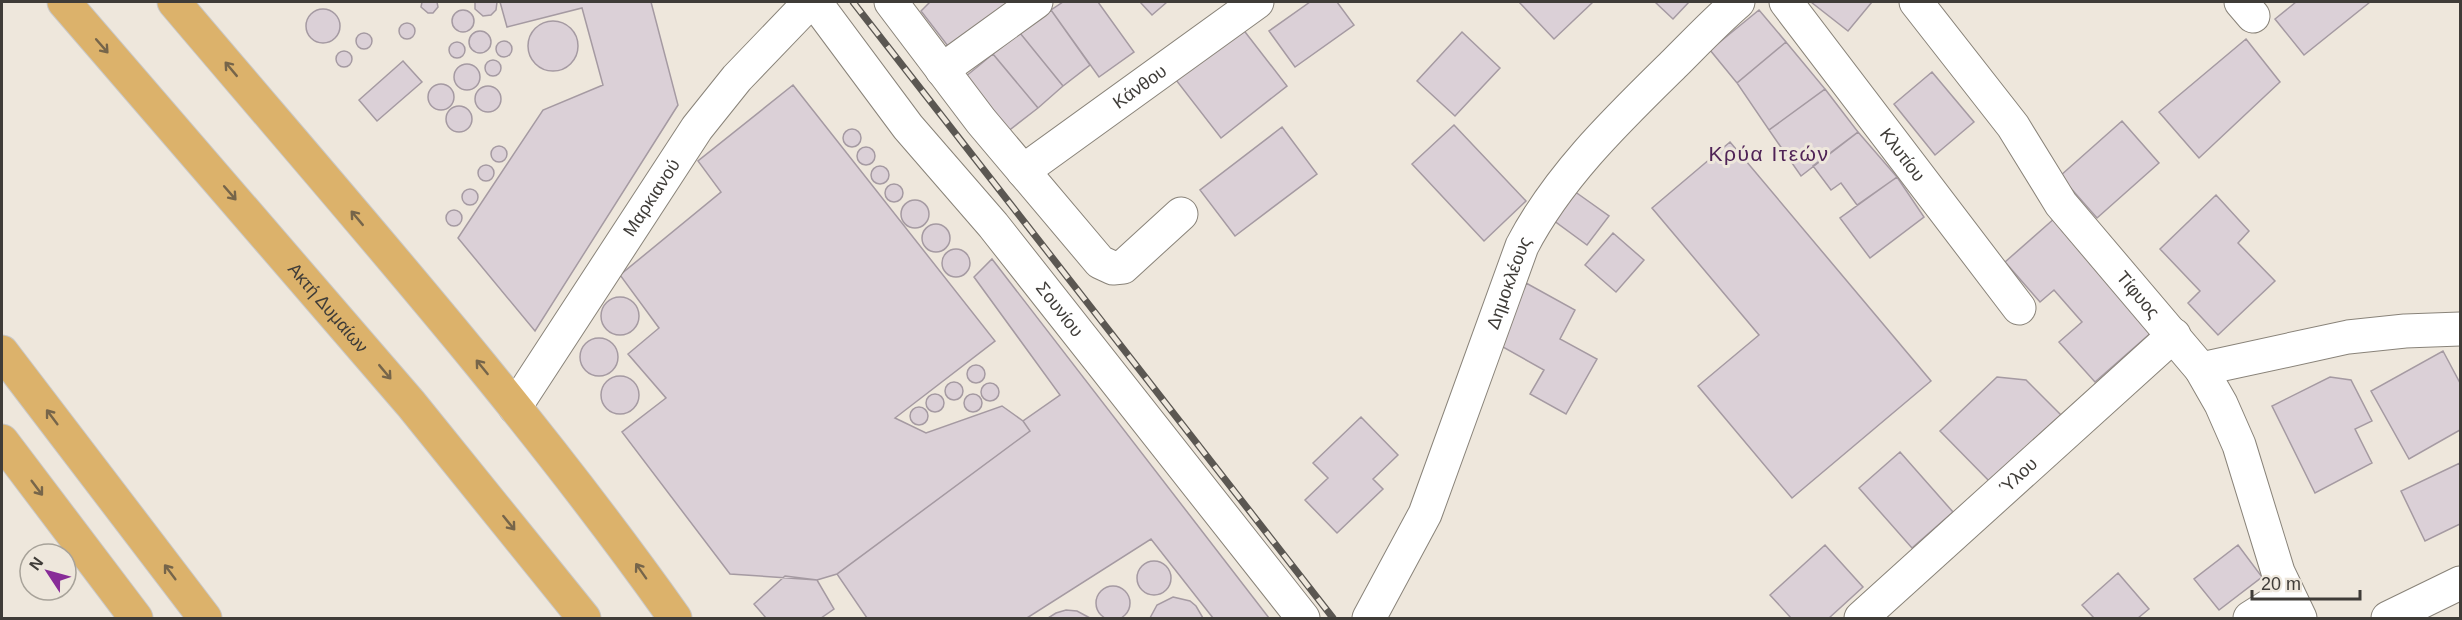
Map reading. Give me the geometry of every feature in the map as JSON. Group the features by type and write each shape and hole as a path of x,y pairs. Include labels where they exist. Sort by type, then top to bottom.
{"main road":[{"name":"Ακτή Δυμαίων","path":"64,2 411,404 584,618"},
{"path":"174,2 515,407 613,532 675,618"},
{"path":"10,362 205,618"},
{"path":"2,441 136,618"}],"street":[{"name":"Μαρκιανού","path":"515,407 697,129 737,78 810,2"},
{"name":"Σουνίου","path":"815,2 908,127 993,225 1303,618"},
{"path":"891,2 1023,171 1100,262 1113,268 1123,267 1181,214"},
{"path":"942,70 1036,2"},
{"name":"Κάνθου","path":"1023,171 1257,2"},
{"name":"Δημοκλέους","path":"1369,618 1425,514 1522,246 1532,227 1558,189 1611,128 1709,27 1738,2"},
{"name":"Κλυτίου","path":"1786,2 2019,308"},
{"name":"Τίφυος","path":"1916,2 2013,126 2061,204 2201,369 2222,404 2239,445 2268,544 2294,606"},
{"path":"2201,369 2348,337 2405,331 2460,329"},
{"name":"Ύλου","path":"1861,618 2174,335"},
{"path":"2388,618 2460,583"},
{"path":"2250,618 2294,606"}],"building":[{"path":"422,2 437,2 438,7 433,13 428,13 421,7"},
{"path":"475,2 497,2 496,10 491,15 483,16 475,9"},
{"path":"500,2 651,2 678,105 535,331 458,238 543,110 603,85 582,8 507,27"},
{"path":"930,2 1012,2 951,50 921,11"},
{"path":"1063,2 1098,2 1134,52 1099,77 1051,10"},
{"path":"1140,2 1167,2 1152,15"},
{"path":"1310,2 1337,2 1354,25 1295,67 1269,31"},
{"path":"1519,2 1593,2 1554,39"},
{"path":"1655,2 1689,2 1673,19"},
{"path":"1811,2 1872,2 1848,31"},
{"path":"2296,2 2370,2 2304,55 2275,19"},
{"path":"323,9 335,14 340,26 335,38 323,43 311,38 306,26 311,14"},
{"path":"459,10 467,10 474,17 474,25 467,32 459,32 452,25 452,17"},
{"path":"1051,10 1090,65 1063,86 1020,33"},
{"path":"1759,10 1786,42 1737,83 1710,50"},
{"path":"553,21 562,23 573,32 578,46 576,55 567,66 553,71 544,69 533,60 528,46 530,37 539,26"},
{"path":"404,23 410,23 415,31 413,37 404,39 399,34 399,28"},
{"path":"1242,28 1287,86 1221,138 1176,80"},
{"path":"476,31 484,31 491,38 491,46 484,53 476,53 469,46 469,38"},
{"path":"1462,32 1500,68 1455,116 1417,81"},
{"path":"361,33 367,33 372,41 370,47 361,49 356,44 356,38"},
{"path":"1020,33 1063,86 1038,108 993,54"},
{"path":"2246,39 2280,82 2199,158 2159,112"},
{"path":"501,41 507,41 512,49 510,55 501,57 496,52 496,46"},
{"path":"454,42 460,42 465,50 463,56 454,58 449,53 449,47"},
{"path":"1786,42 1825,89 1769,130 1737,83"},
{"path":"341,51 347,51 352,59 350,65 341,67 336,62 336,56"},
{"path":"993,54 1038,108 1007,132 965,77"},
{"path":"490,60 496,60 501,68 499,74 490,76 485,71 485,65"},
{"path":"403,61 422,82 377,121 359,100"},
{"path":"467,64 476,68 480,77 476,86 467,90 458,86 454,77 458,68"},
{"path":"1932,72 1974,122 1935,155 1894,104"},
{"path":"441,84 450,88 454,97 450,106 441,110 432,106 428,97 432,88"},
{"path":"793,85 995,341 895,418 926,433 1002,406 1023,421 1030,431 837,574 817,580 730,574 622,432 666,398 628,354 659,328 620,275 721,192 698,161"},
{"path":"488,86 497,90 501,99 497,108 488,112 479,108 475,99 479,90"},
{"path":"1825,89 1858,132 1801,176 1769,130"},
{"path":"459,106 468,110 472,119 468,128 459,132 450,128 446,119 450,110"},
{"path":"2122,121 2159,163 2097,218 2060,176"},
{"path":"1454,125 1526,201 1484,241 1412,164"},
{"path":"1282,127 1317,174 1235,236 1200,190"},
{"path":"852,129 858,132 861,138 858,144 852,147 846,144 843,138 846,132"},
{"path":"1858,132 1897,177 1857,205 1841,183 1831,190 1813,166"},
{"path":"1730,142 1931,381 1792,498 1698,386 1759,335 1652,208"},
{"path":"496,146 502,146 507,154 505,160 496,162 491,157 491,151"},
{"path":"866,147 872,150 875,156 872,162 866,165 860,162 857,156 860,150"},
{"path":"483,165 489,165 494,173 492,179 483,181 478,176 478,170"},
{"path":"880,166 886,169 889,175 886,181 880,184 874,181 871,175 874,169"},
{"path":"1897,177 1924,217 1870,258 1840,218"},
{"path":"894,184 900,187 903,193 900,199 894,202 888,199 885,193 888,187"},
{"path":"467,189 473,189 478,197 476,203 467,205 462,200 462,194"},
{"path":"1574,191 1609,216 1587,245 1553,220"},
{"path":"2216,195 2249,231 2238,243 2275,281 2218,335 2188,303 2200,291 2160,249"},
{"path":"915,200 925,204 929,214 925,224 915,228 905,224 901,214 905,204"},
{"path":"451,210 457,210 462,218 460,224 451,226 446,221 446,215"},
{"path":"2055,218 2153,331 2095,382 2059,342 2082,322 2054,290 2040,302 2005,262"},
{"path":"936,224 946,228 950,238 946,248 936,252 926,248 922,238 926,228"},
{"path":"1613,233 1644,260 1616,292 1585,265"},
{"path":"956,249 966,253 970,263 966,273 956,277 946,273 942,263 946,253"},
{"path":"992,259 1269,618 1213,618 1151,539 1027,618 867,618 837,574 1030,431 1023,421 1060,395 974,277"},
{"path":"1526,283 1575,310 1560,339 1597,359 1566,414 1530,394 1544,370 1494,342"},
{"path":"620,297 634,302 639,316 634,330 620,335 606,330 601,316 606,302"},
{"path":"599,338 613,343 618,357 613,371 599,376 585,371 580,357 585,343"},
{"path":"2443,351 2460,383 2460,430 2409,459 2371,391"},
{"path":"976,365 982,368 985,374 982,380 976,383 970,380 967,374 970,368"},
{"path":"620,376 634,381 639,395 634,409 620,414 606,409 601,395 606,381"},
{"path":"1997,377 2026,380 2062,416 1992,484 1940,431"},
{"path":"2330,377 2351,380 2372,421 2355,429 2372,463 2315,493 2272,406"},
{"path":"954,382 960,385 963,391 960,397 954,400 948,397 945,391 948,385"},
{"path":"990,383 996,386 999,392 996,398 990,401 984,398 981,392 984,386"},
{"path":"935,394 941,397 944,403 941,409 935,412 929,409 926,403 929,397"},
{"path":"973,394 979,397 982,403 979,409 973,412 967,409 964,403 967,397"},
{"path":"919,407 925,410 928,416 925,422 919,425 913,422 910,416 913,410"},
{"path":"1361,417 1398,455 1373,479 1383,489 1337,533 1305,500 1328,478 1313,463"},
{"path":"1900,452 1953,512 1912,548 1859,488"},
{"path":"2460,463 2460,524 2425,541 2401,491"},
{"path":"1825,545 1863,587 1829,618 1791,618 1770,595"},
{"path":"2238,545 2262,577 2219,610 2194,579"},
{"path":"1154,561 1166,566 1171,578 1166,590 1154,595 1142,590 1137,578 1142,566"},
{"path":"2118,573 2149,609 2138,618 2094,618 2082,605"},
{"path":"785,576 817,580 834,609 821,618 766,618 754,604"},
{"path":"1113,586 1125,591 1130,603 1125,615 1113,620 1101,615 1096,603 1101,591"},
{"path":"1173,597 1190,601 1203,618 1150,618 1157,605"},
{"path":"1066,610 1077,611 1090,618 1048,618"}],"railway":[{"path":"853,2 1333,618"}],"district":[{"name":"Κρύα Ιτεών","path":"1769,153"}]}
